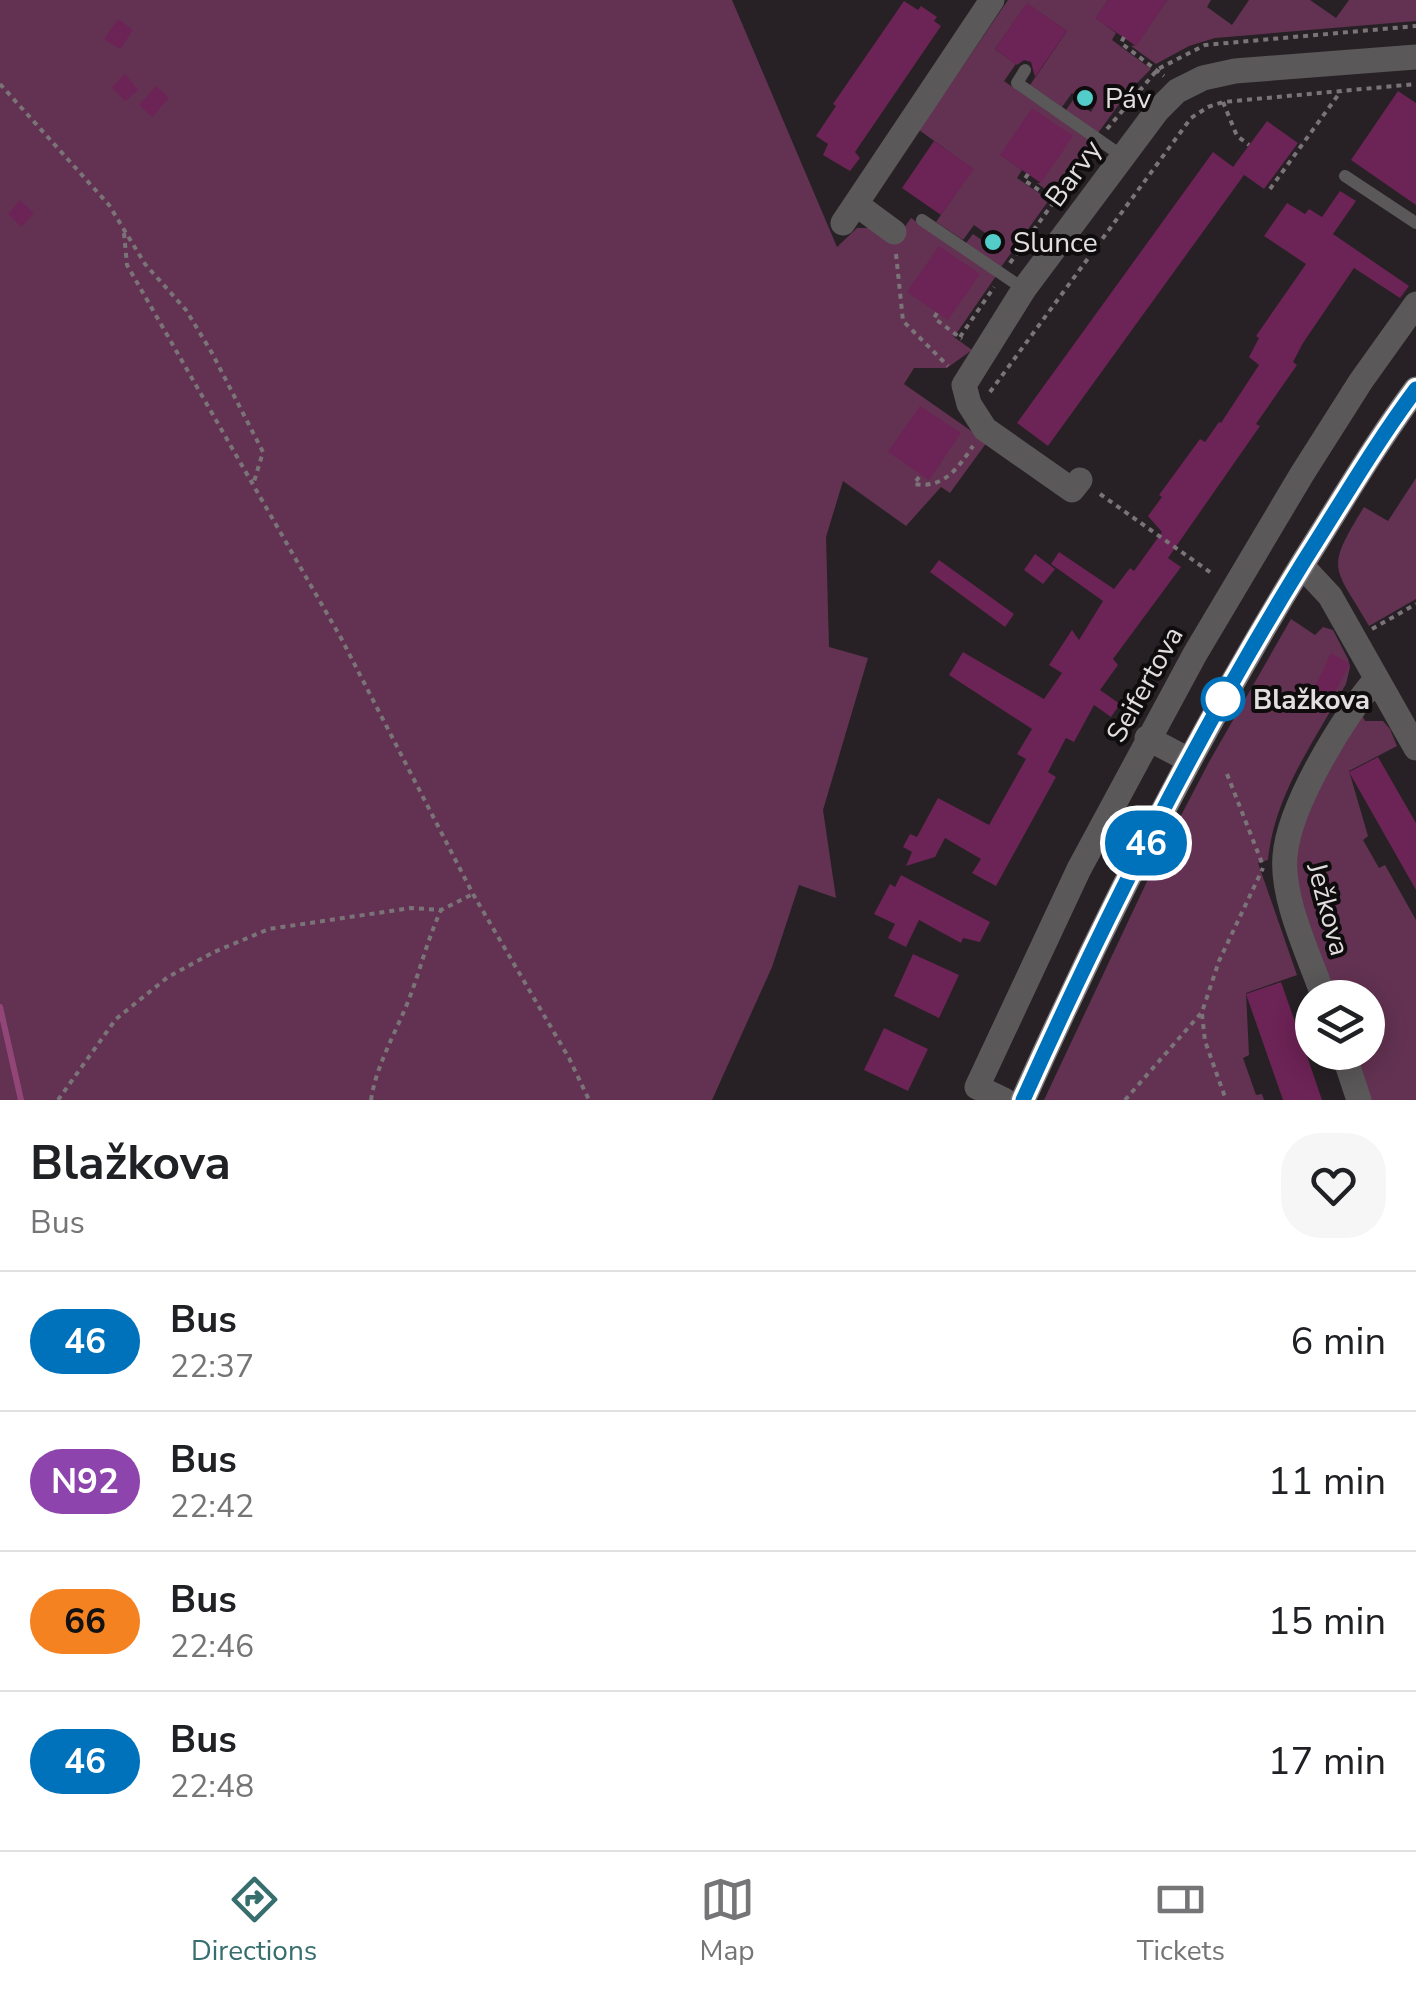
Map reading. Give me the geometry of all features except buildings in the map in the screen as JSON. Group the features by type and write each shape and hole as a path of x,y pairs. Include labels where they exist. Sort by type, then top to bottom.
{"street":[{"path":"894,232 850,214 992,0"},
{"name":"Barvy","path":"985,429 964,385 981,354 1122,156 1177,91 1203,78 1235,70 1416,57"},
{"name":"Seifertova","path":"1004,1100 976,1087 1147,738 1302,474 1416,304"},
{"path":"1023,1100 1079,976 1189,760 1385,430 1416,389"},
{"path":"985,429 1072,490 1080,480"},
{"path":"1302,566 1330,596 1416,748"},
{"name":"Ježkova","path":"1318,980 1288,894 1284,857 1294,819 1347,714 1376,679"},
{"path":"1147,738 1189,760"},
{"path":"1349,1070 1360,1100"}],"lane":[{"path":"1025,70 1017,83 1122,156"},
{"path":"1345,176 1416,223"},
{"path":"922,220 1024,290"}],"path":[{"path":"1124,38 1121,43 1158,69 1177,91"},
{"path":"0,84 109,205 145,264 186,310 263,452 254,486"},
{"path":"985,399 1180,130 1208,107 1223,102 1416,84"},
{"path":"1270,189 1341,91"},
{"path":"1223,102 1237,136 1249,145"},
{"path":"1028,174 1024,180 1055,201"},
{"path":"894,232 903,321 935,350"},
{"path":"124,234 127,265 341,638 473,894 589,1100"},
{"path":"937,313 934,318 981,354"},
{"path":"919,477 914,484 930,487 954,474 985,429"},
{"path":"1080,480 1199,564"},
{"path":"1370,631 1416,604"},
{"path":"1228,774 1269,882"},
{"path":"1226,1100 1204,1042 1202,1012 1218,960 1263,868"},
{"path":"58,1100 116,1019 168,976 214,952 269,928 411,908 441,910 473,894"},
{"path":"371,1100 374,1076 412,991 426,941 441,910"},
{"path":"1124,1100 1202,1012"}],"shaded area":[{"path":"0,0 732,0 837,247 857,228 904,228 911,218 996,276 954,337 972,350 947,368 914,368 904,384 987,442 950,493 941,487 906,526 843,481 826,537 829,647 868,658 823,810 836,898 799,885 772,967 712,1100 0,1100"},
{"path":"1008,0 1108,0 1096,18 1116,33 1112,40 1151,69 1128,92 1098,133 1066,110 1073,100 1091,112 1095,105 1072,93 1062,107 1030,85 1067,31 1027,4 995,49 1016,64 1004,81 1092,142 1053,195 1037,183 1032,109 1001,155 1022,170 1017,178 1049,200 1001,267 966,243 973,234 990,246 995,240 974,225 963,240 936,222 973,169 919,130"},
{"path":"1167,0 1211,0 1207,7 1232,25 1249,0 1310,0 1336,18 1349,0 1416,0 1416,21 1215,38 1189,46 1156,64 1131,46 1136,45"},
{"path":"1416,478 1416,599 1369,626 1341,579 1338,568 1343,544 1364,507 1388,521"},
{"path":"1291,619 1315,635 1323,627 1333,630 1350,667 1346,684 1287,791 1268,860 1258,863 1297,975 1246,993 1249,1055 1243,1058 1256,1095 1262,1094 1264,1100 1044,1100 1150,875"},
{"path":"1363,717 1365,721 1383,721 1397,746 1349,771 1368,836 1363,840 1379,868 1385,865 1416,920 1416,1100 1370,1100 1360,1070 1385,1070 1385,980 1328,980 1298,886 1297,840 1303,818 1355,722"}],"waterway":[{"path":"0,1007 21,1100"}],"bus line":[{"name":"46","path":"1023,1100 1079,976 1169,796 1276,606 1385,430 1416,389"}],"place":[{"name":"Páv","path":"1085,98"},
{"name":"Slunce","path":"993,242"},
{"name":"Blažkova","path":"1223,699"}]}
